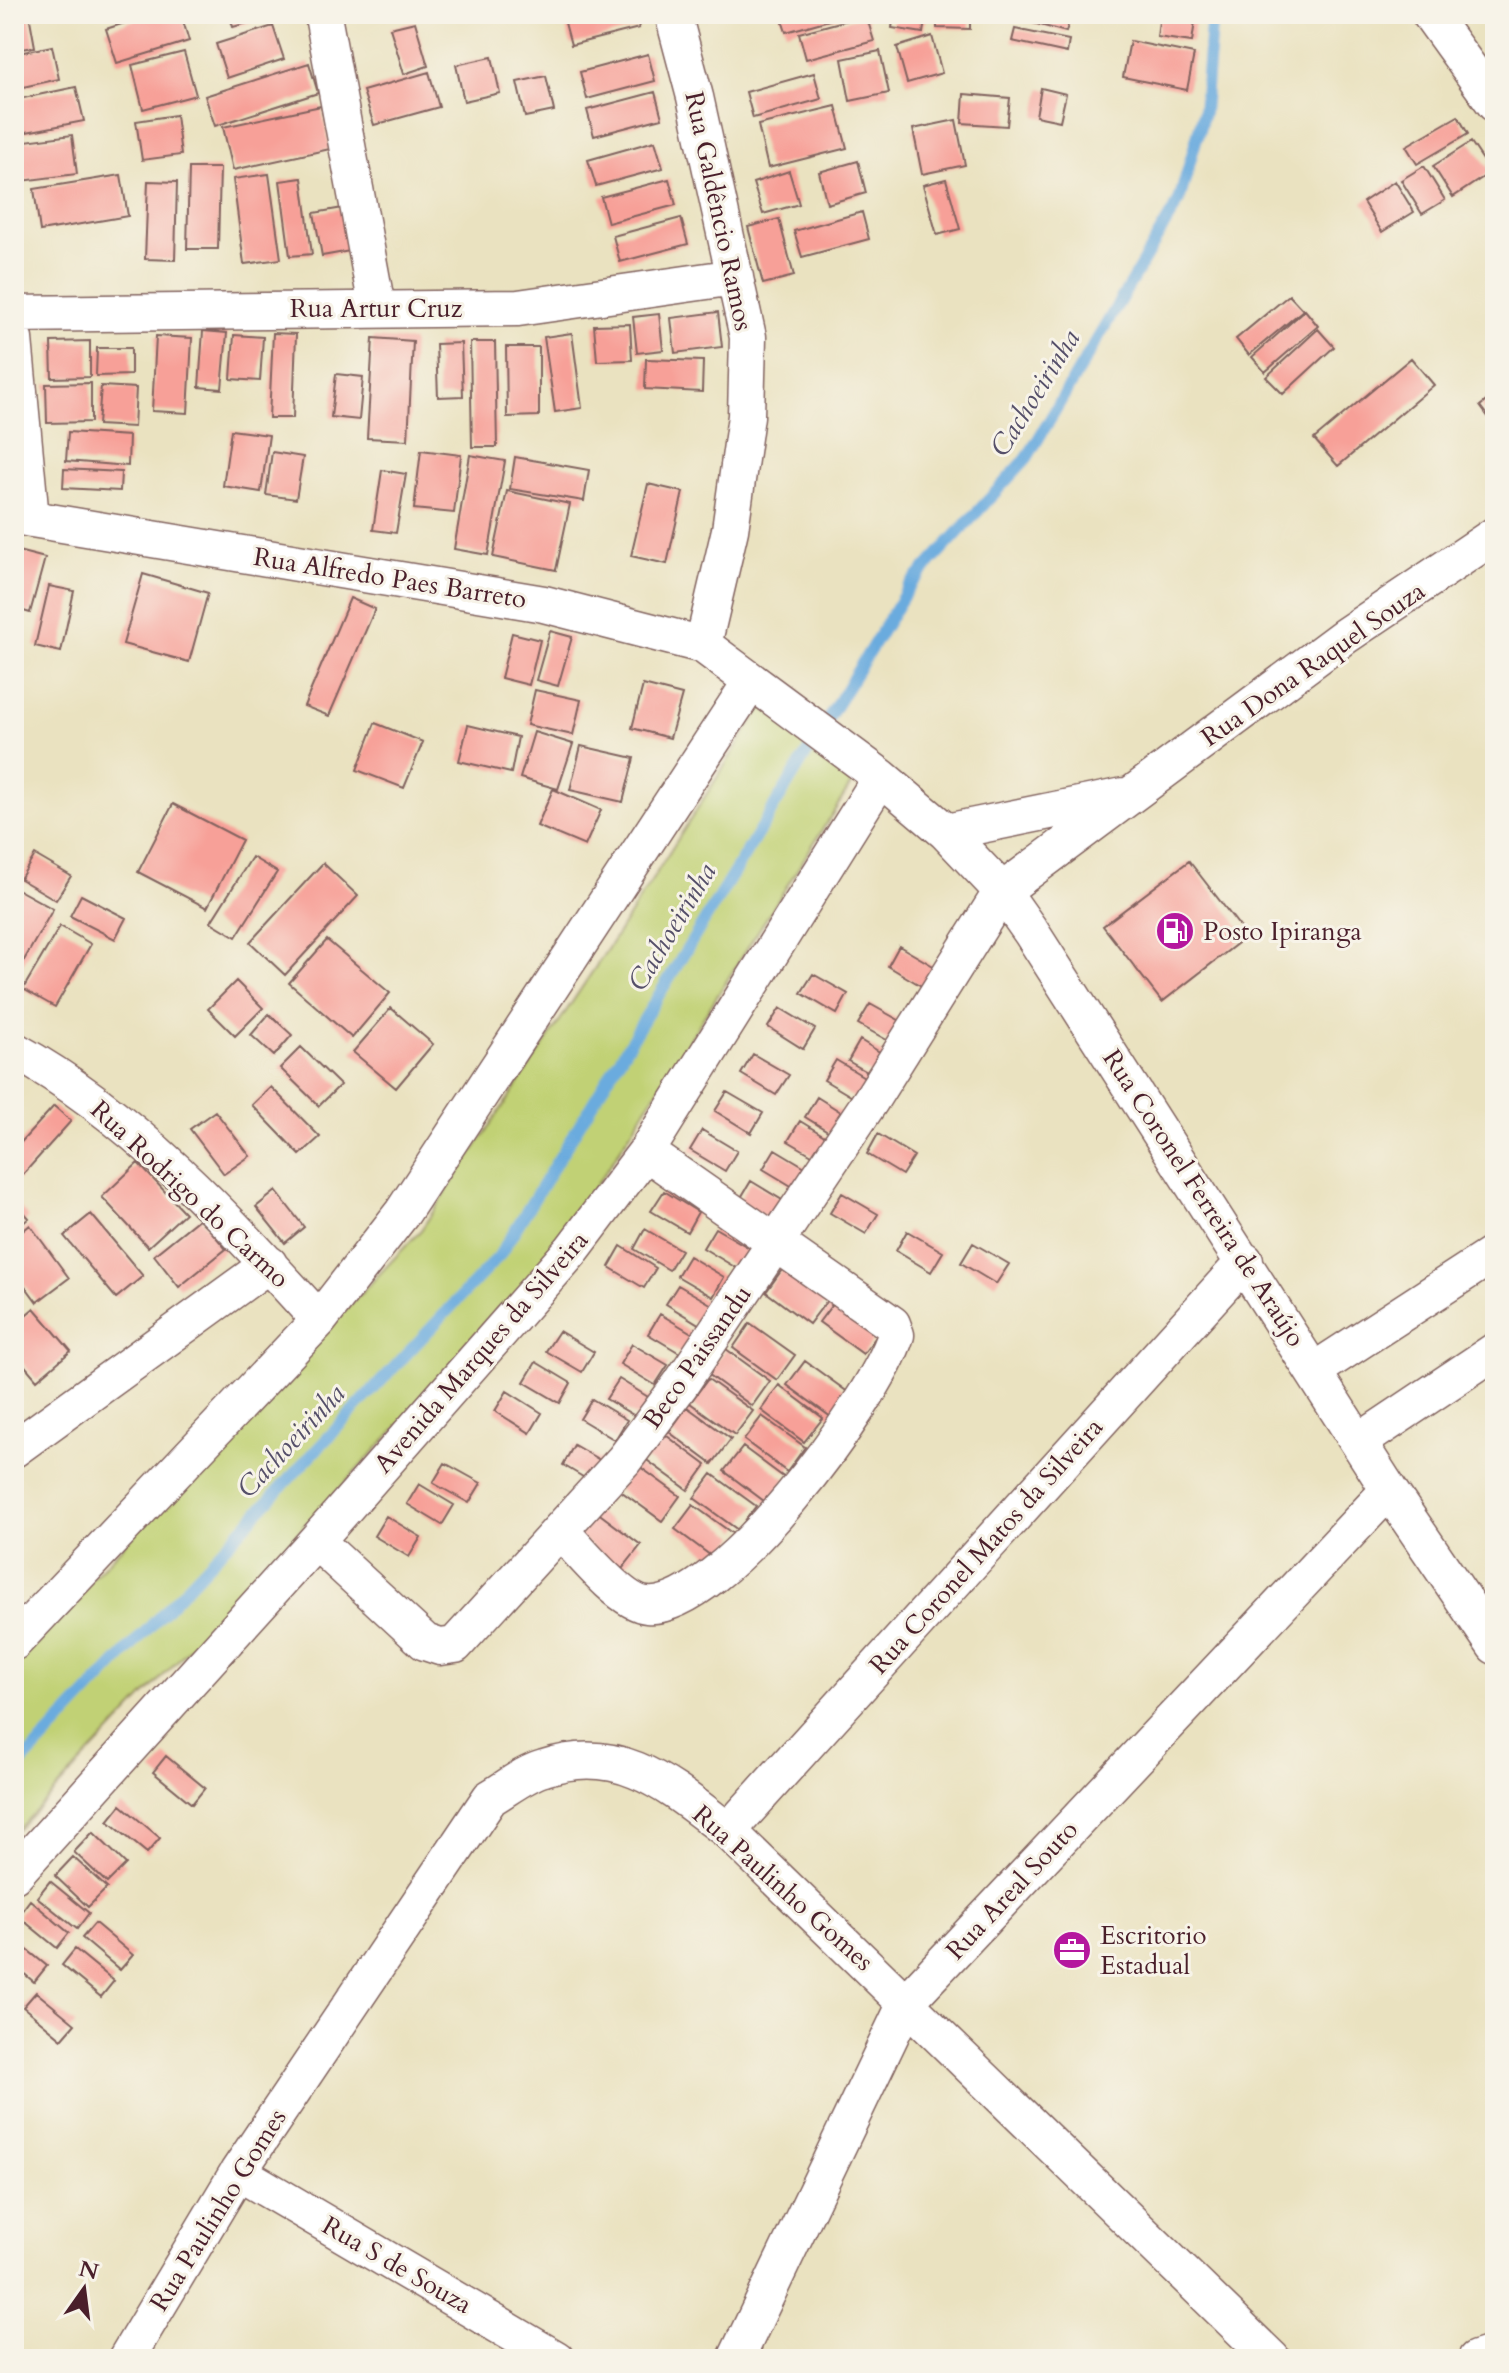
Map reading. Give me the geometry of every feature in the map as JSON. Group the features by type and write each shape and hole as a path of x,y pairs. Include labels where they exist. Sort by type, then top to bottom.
{"street":[{"name":"Rua Galdêncio Ramos","path":"673,14 748,337 746,416 730,530 703,645"},
{"path":"1430,14 1495,104"},
{"path":"323,16 377,307"},
{"name":"Rua Artur Cruz","path":"14,314 377,307 518,308 735,277"},
{"path":"14,339 23,518"},
{"name":"Rua Alfredo Paes Barreto","path":"23,518 544,604 703,645 852,756"},
{"name":"Rua Dona Raquel Souza","path":"1002,891 1345,636 1495,535"},
{"path":"14,1642 319,1320 403,1212 760,689"},
{"name":"Rua Coronel Ferreira de Araújo","path":"852,756 946,832 1002,891 1245,1261 1389,1490 1490,1627"},
{"name":"Avenida Marques da Silveira","path":"14,1875 316,1541 571,1251 646,1152 881,777"},
{"name":"Rua Dona Raquel Souza","path":"946,832 1133,794"},
{"name":"Beco Paissandu","path":"316,1541 425,1642 440,1647 455,1645 624,1460 680,1385 871,1100 1002,891"},
{"name":"Rua Rodrigo do Carmo","path":"14,1050 74,1086 110,1113 269,1264 319,1320"},
{"path":"560,1530 626,1597 645,1605 661,1604 710,1580 746,1547 813,1471 858,1406 896,1335 892,1324 646,1152"},
{"path":"1315,1370 1495,1253"},
{"name":"Rua Coronel Matos da Silveira","path":"728,1831 1245,1261"},
{"path":"14,1449 269,1264"},
{"path":"1359,1442 1495,1351"},
{"name":"Rua Areal Souto","path":"736,2359 907,2001 1389,1490"},
{"name":"Rua Paulinho Gomes","path":"126,2359 238,2172 490,1798 543,1768 598,1759 657,1777 728,1831 907,2001 1272,2359"},
{"name":"Rua S de Souza","path":"238,2172 556,2359"},
{"path":"1476,2359 1495,2353"}],"green space":[{"path":"762,707 857,775 612,1162 521,1296 14,1834 14,1661 421,1230 620,930"}],"building":[{"path":"14,14 29,14 35,47 14,50"},
{"path":"153,14 181,14 189,41 117,63 106,29"},
{"path":"229,14 276,14 276,15 233,27"},
{"path":"583,14 635,14 639,28 571,45 564,19"},
{"path":"780,14 847,14 847,15 786,32"},
{"path":"894,14 926,14 923,33 892,28"},
{"path":"937,14 970,14 970,29 937,28"},
{"path":"1012,14 1071,14 1066,32 1011,17"},
{"path":"1160,14 1196,14 1192,42 1157,37"},
{"path":"866,15 874,41 806,59 799,33"},
{"path":"415,22 428,66 404,74 390,28"},
{"path":"273,26 284,59 227,78 216,44"},
{"path":"1015,29 1069,40 1067,53 1012,41"},
{"path":"932,36 942,73 907,83 897,47"},
{"path":"1130,41 1194,54 1187,90 1123,77"},
{"path":"52,46 59,79 14,89 14,54"},
{"path":"880,51 889,93 850,101 842,59"},
{"path":"184,52 196,95 143,109 132,65"},
{"path":"648,54 655,81 587,99 580,72"},
{"path":"492,57 500,93 464,101 456,65"},
{"path":"309,63 318,93 215,126 205,96"},
{"path":"429,72 439,107 374,125 363,91"},
{"path":"814,73 821,99 753,118 746,92"},
{"path":"546,76 554,111 525,117 517,82"},
{"path":"76,87 84,121 16,134 14,100"},
{"path":"1041,88 1066,94 1060,121 1036,116"},
{"path":"655,92 662,118 594,136 587,110"},
{"path":"964,94 1010,98 1007,126 962,123"},
{"path":"321,106 330,149 233,170 223,127"},
{"path":"836,106 847,148 768,168 758,125"},
{"path":"176,115 181,155 142,160 136,121"},
{"path":"1458,116 1468,134 1417,164 1406,146"},
{"path":"956,120 965,165 922,174 913,129"},
{"path":"72,135 77,174 22,181 17,142"},
{"path":"655,141 663,168 596,186 588,160"},
{"path":"1471,142 1491,172 1453,197 1433,166"},
{"path":"858,161 866,193 827,204 819,172"},
{"path":"1424,166 1445,200 1422,214 1401,180"},
{"path":"189,168 220,168 218,249 187,249"},
{"path":"789,171 799,204 763,214 753,183"},
{"path":"269,174 281,259 244,264 233,179"},
{"path":"121,175 128,216 40,231 34,189"},
{"path":"302,178 312,254 290,256 280,181"},
{"path":"669,179 676,205 608,223 601,197"},
{"path":"946,179 960,229 937,235 923,185"},
{"path":"148,181 177,182 175,260 145,259"},
{"path":"1395,181 1414,212 1382,232 1363,202"},
{"path":"343,208 350,251 322,256 314,213"},
{"path":"862,212 869,239 802,257 794,231"},
{"path":"681,218 688,244 620,262 613,236"},
{"path":"779,219 794,276 763,284 748,227"},
{"path":"1289,295 1303,310 1249,355 1236,339"},
{"path":"1305,310 1318,326 1265,372 1252,357"},
{"path":"718,312 722,347 675,353 671,318"},
{"path":"659,314 663,350 637,353 633,317"},
{"path":"630,324 632,360 597,361 594,325"},
{"path":"1318,329 1334,347 1283,394 1266,377"},
{"path":"203,331 227,333 222,389 199,387"},
{"path":"273,333 296,334 293,418 269,418"},
{"path":"572,333 582,408 555,412 544,337"},
{"path":"234,335 263,337 260,381 231,379"},
{"path":"156,336 192,338 188,413 152,411"},
{"path":"373,338 413,341 408,440 367,438"},
{"path":"90,341 90,377 52,378 51,342"},
{"path":"470,342 495,342 497,447 472,447"},
{"path":"461,343 463,396 438,397 436,344"},
{"path":"506,347 539,347 539,416 507,417"},
{"path":"97,348 131,348 131,375 96,376"},
{"path":"1411,358 1434,385 1338,466 1314,439"},
{"path":"646,359 703,361 702,392 645,389"},
{"path":"336,374 363,377 359,420 331,417"},
{"path":"91,383 91,422 47,423 46,384"},
{"path":"101,386 136,388 134,427 98,425"},
{"path":"1495,394 1495,426 1480,406"},
{"path":"231,430 269,435 261,492 223,486"},
{"path":"68,432 129,436 128,466 66,461"},
{"path":"421,450 461,455 454,513 414,509"},
{"path":"272,452 303,457 296,499 266,495"},
{"path":"470,455 505,461 488,555 454,549"},
{"path":"515,457 589,470 584,501 510,489"},
{"path":"64,469 121,472 120,491 63,488"},
{"path":"382,470 406,474 396,533 373,530"},
{"path":"648,484 683,492 667,564 631,556"},
{"path":"507,491 570,504 556,570 493,557"},
{"path":"14,550 45,558 30,613 14,608"},
{"path":"143,574 208,593 189,662 123,644"},
{"path":"49,586 74,591 61,652 35,646"},
{"path":"350,598 375,609 329,716 304,706"},
{"path":"550,631 572,637 558,686 536,680"},
{"path":"512,633 540,640 529,685 501,678"},
{"path":"643,685 682,695 670,738 632,728"},
{"path":"535,690 581,700 573,735 527,725"},
{"path":"375,723 423,742 404,788 357,770"},
{"path":"468,725 518,737 511,773 459,761"},
{"path":"534,732 573,744 558,789 520,778"},
{"path":"581,746 634,758 623,802 570,790"},
{"path":"553,789 601,810 585,846 537,826"},
{"path":"173,804 242,840 207,908 138,872"},
{"path":"35,855 71,876 56,900 20,879"},
{"path":"252,857 277,872 236,937 211,922"},
{"name":"Posto Ipiranga","path":"1189,861 1247,936 1162,1002 1103,926"},
{"path":"323,863 358,896 285,975 250,942"},
{"path":"17,889 53,909 14,978 14,895"},
{"path":"81,895 126,918 115,939 70,916"},
{"path":"60,926 91,944 55,1007 23,989"},
{"path":"327,940 390,993 352,1038 289,983"},
{"path":"899,946 935,967 923,987 888,966"},
{"path":"813,974 848,994 837,1014 801,993"},
{"path":"236,981 263,1008 235,1036 208,1009"},
{"path":"870,1004 906,1024 894,1044 858,1024"},
{"path":"391,1008 433,1044 396,1088 353,1052"},
{"path":"780,1008 815,1029 803,1049 768,1027"},
{"path":"269,1014 292,1035 274,1056 251,1035"},
{"path":"860,1040 896,1062 883,1081 848,1061"},
{"path":"301,1047 340,1085 319,1106 280,1068"},
{"path":"753,1054 789,1075 776,1095 741,1074"},
{"path":"836,1060 871,1081 859,1101 824,1080"},
{"path":"271,1087 320,1137 300,1155 252,1105"},
{"path":"727,1092 763,1113 751,1133 715,1111"},
{"path":"817,1097 852,1119 841,1139 805,1117"},
{"path":"54,1106 71,1121 18,1180 14,1176 14,1150"},
{"path":"215,1111 250,1156 224,1174 190,1129"},
{"path":"800,1121 836,1143 824,1162 788,1141"},
{"path":"702,1130 737,1151 725,1171 690,1150"},
{"path":"878,1134 914,1156 902,1175 867,1154"},
{"path":"775,1149 810,1170 798,1190 763,1169"},
{"path":"138,1163 185,1213 148,1247 102,1197"},
{"path":"751,1181 787,1203 774,1222 739,1201"},
{"path":"276,1191 304,1227 285,1243 256,1207"},
{"path":"664,1191 698,1212 687,1232 651,1211"},
{"path":"842,1193 878,1214 866,1234 830,1213"},
{"path":"14,1201 29,1218 14,1231"},
{"path":"91,1214 143,1276 116,1298 64,1236"},
{"path":"200,1218 226,1249 179,1287 154,1255"},
{"path":"30,1225 69,1278 37,1302 14,1271 14,1238"},
{"path":"715,1228 751,1249 738,1269 703,1248"},
{"path":"645,1229 681,1250 669,1270 634,1249"},
{"path":"907,1231 943,1252 931,1272 896,1251"},
{"path":"973,1243 1009,1264 996,1284 961,1263"},
{"path":"621,1246 656,1268 644,1288 609,1267"},
{"path":"689,1256 724,1277 713,1297 677,1276"},
{"path":"784,1267 828,1299 809,1324 766,1292"},
{"path":"678,1285 714,1306 702,1326 666,1304"},
{"path":"837,1298 881,1330 863,1354 819,1322"},
{"path":"34,1308 71,1351 37,1380 14,1353 14,1325"},
{"path":"660,1314 695,1335 683,1355 648,1334"},
{"path":"750,1323 795,1355 777,1380 733,1348"},
{"path":"559,1331 594,1352 582,1372 546,1351"},
{"path":"632,1344 668,1365 655,1385 620,1364"},
{"path":"726,1349 770,1381 752,1406 708,1374"},
{"path":"805,1361 849,1393 831,1417 787,1385"},
{"path":"536,1362 571,1383 560,1403 524,1382"},
{"path":"619,1379 653,1400 642,1420 606,1399"},
{"path":"708,1379 753,1411 735,1435 690,1403"},
{"path":"779,1385 823,1418 804,1442 761,1410"},
{"path":"507,1391 542,1413 530,1433 495,1411"},
{"path":"592,1399 627,1420 615,1440 580,1419"},
{"path":"687,1407 731,1439 712,1464 669,1432"},
{"path":"762,1416 805,1447 787,1472 744,1440"},
{"path":"663,1433 706,1465 688,1490 644,1458"},
{"path":"574,1445 610,1466 598,1486 563,1465"},
{"path":"743,1447 786,1479 768,1504 724,1471"},
{"path":"445,1463 481,1483 469,1503 433,1483"},
{"path":"636,1464 680,1496 662,1521 618,1489"},
{"path":"712,1474 756,1506 738,1530 694,1498"},
{"path":"419,1484 454,1505 442,1525 407,1504"},
{"path":"693,1505 736,1536 718,1561 675,1529"},
{"path":"597,1512 641,1545 622,1569 579,1537"},
{"path":"386,1516 421,1537 409,1557 374,1536"},
{"path":"166,1756 205,1788 192,1804 153,1772"},
{"path":"121,1805 160,1838 147,1853 108,1821"},
{"path":"93,1832 126,1864 107,1883 74,1852"},
{"path":"73,1857 107,1888 88,1907 55,1876"},
{"path":"50,1881 89,1913 77,1929 37,1897"},
{"path":"30,1900 69,1933 57,1948 18,1916"},
{"path":"95,1923 133,1955 120,1970 82,1938"},
{"path":"14,1939 47,1966 34,1982 14,1965"},
{"path":"75,1949 114,1981 101,1997 62,1965"},
{"path":"36,1992 75,2024 62,2039 23,2007"}],"waterway":[{"name":"Cachoeirinha","path":"14,1771 499,1256 910,585 1027,458 1179,201 1204,112 1212,14"}],"place":[{"name":"Posto Ipiranga","path":"1175,931"},
{"name":"Escritorio Estadual","path":"1072,1950"}]}
